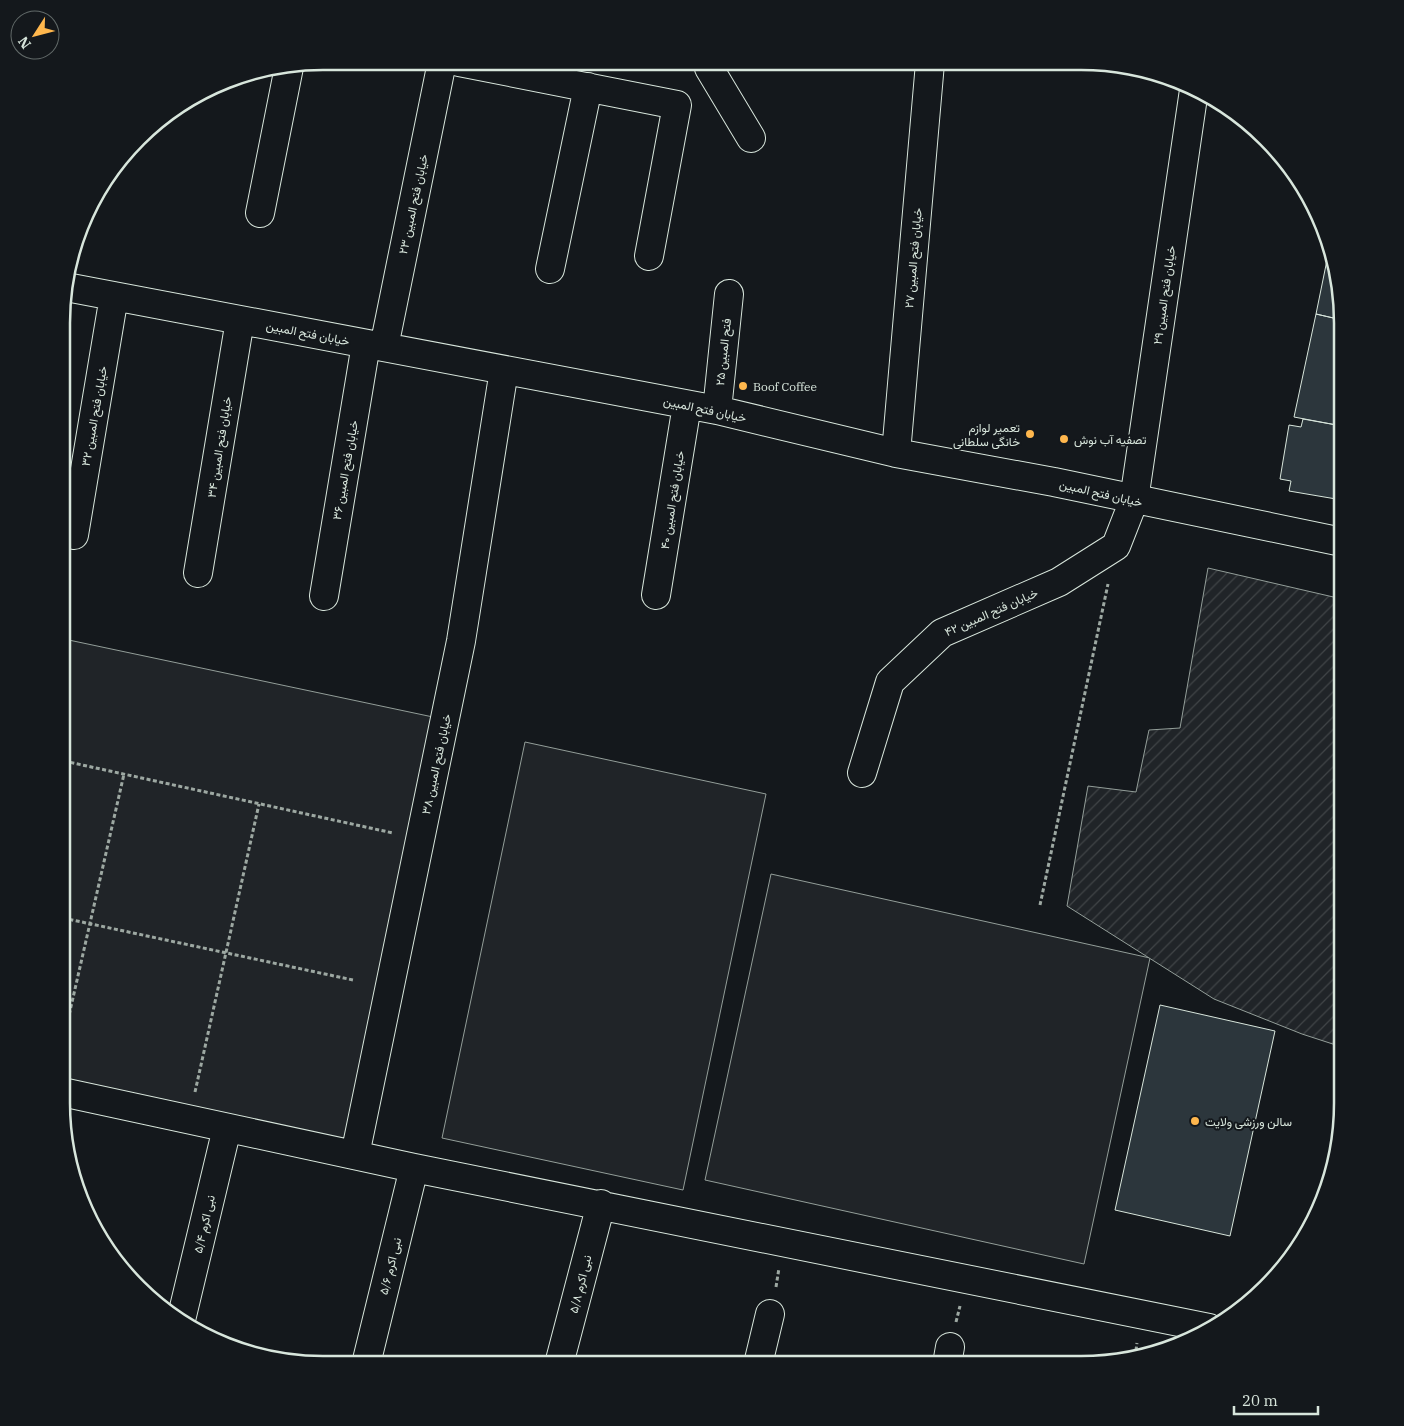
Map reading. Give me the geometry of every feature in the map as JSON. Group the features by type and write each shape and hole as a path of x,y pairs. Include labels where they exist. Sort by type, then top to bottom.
{"street":[{"name":"خیابان فتح المبین ۲۳","path":"375,346 440,70"},
{"path":"533,70 588,87 677,105 649,256"},
{"path":"710,70 751,138"},
{"name":"خیابان فتح المبین ۲۷","path":"896,453 929,70"},
{"path":"260,213 288,72"},
{"path":"550,269 588,87"},
{"name":"خیابان فتح المبین ۲۹","path":"1134,500 1193,96"},
{"name":"خیابان فتح المبین","path":"72,288 688,404 896,453 1054,482 1334,540"},
{"name":"فتح المبین ۲۵","path":"717,410 729,294"},
{"name":"خیابان فتح المبین ۳۲","path":"74,535 114,296"},
{"name":"خیابان فتح المبین ۳۴","path":"198,573 240,320"},
{"name":"خیابان فتح المبین ۳۶","path":"324,596 375,346"},
{"name":"خیابان فتح المبین ۳۸","path":"355,1155 462,640 504,370"},
{"name":"خیابان فتح المبین ۴۰","path":"656,595 688,404"},
{"path":"1116,546 1134,500"},
{"name":"خیابان فتح المبین ۴۲","path":"862,773 890,682 942,633 1059,582 1116,546"},
{"path":"70,1094 414,1168 785,1241 1200,1326"},
{"name":"نبی اکرم ۵/۴","path":"183,1313 227,1128"},
{"name":"نبی اکرم ۵/۶","path":"368,1356 414,1168"},
{"name":"نبی اکرم ۵/۸","path":"561,1356 601,1204"},
{"path":"760,1356 770,1314"}],"path":[{"path":"1040,905 1116,546"},
{"path":"70,762 420,838"},
{"path":"70,1010 124,774"},
{"path":"189,1120 259,804"},
{"path":"70,920 353,980"},
{"path":"770,1314 785,1241"},
{"path":"949,1355 966,1278"}],"shaded area":[{"path":"1208,568 1334,597 1334,1044 1302,1034 1214,999 1067,906 1088,786 1136,792 1149,730 1180,728"},
{"path":"70,640 433,717 344,1142 70,1083"},
{"path":"525,742 766,794 683,1190 442,1138"},
{"path":"771,874 1150,958 1084,1264 705,1180"}],"building":[{"path":"1326,263 1332,290 1334,318 1316,314"},
{"path":"1316,314 1334,318 1334,424 1294,417"},
{"path":"1303,419 1334,425 1334,499 1289,491 1291,481 1280,479 1289,425 1301,427"},
{"name":"سالن ورزشی ولایت","path":"1160,1005 1275,1031 1230,1236 1115,1210"}],"place":[{"name":"Boof Coffee","path":"743,386"},
{"name":"تعمیر لوازم خانگی سلطانی","path":"1030,434"},
{"name":"تصفیه آب نوش","path":"1064,439"},
{"name":"سالن ورزشی ولایت","path":"1195,1121"}]}
